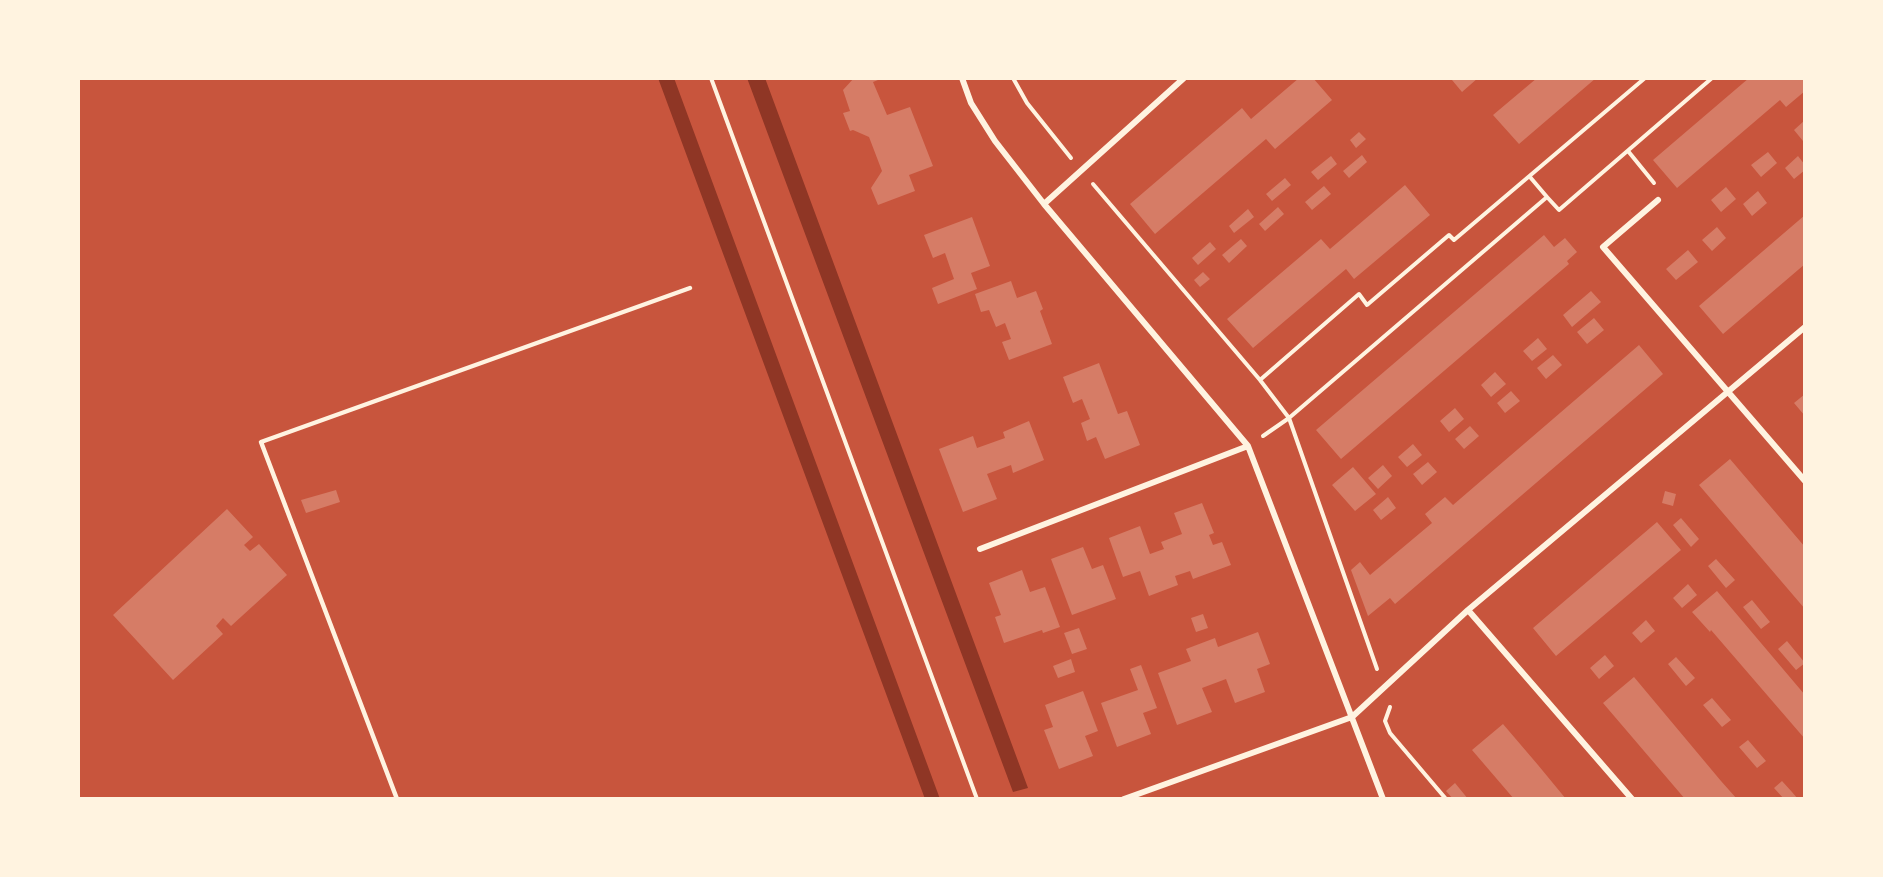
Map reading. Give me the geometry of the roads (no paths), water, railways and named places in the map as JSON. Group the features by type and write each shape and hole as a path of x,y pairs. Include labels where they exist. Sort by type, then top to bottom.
{"street":[{"path":"962,78 971,103 995,141 1044,204 1248,446 1383,799"},
{"path":"1044,204 1184,78"},
{"path":"1659,200 1604,247 1805,481"},
{"path":"1124,799 1352,717 1468,610 1805,327"},
{"path":"980,549 1248,446"},
{"path":"1468,610 1632,799"}],"lane":[{"path":"397,799 261,442 690,288"}]}
